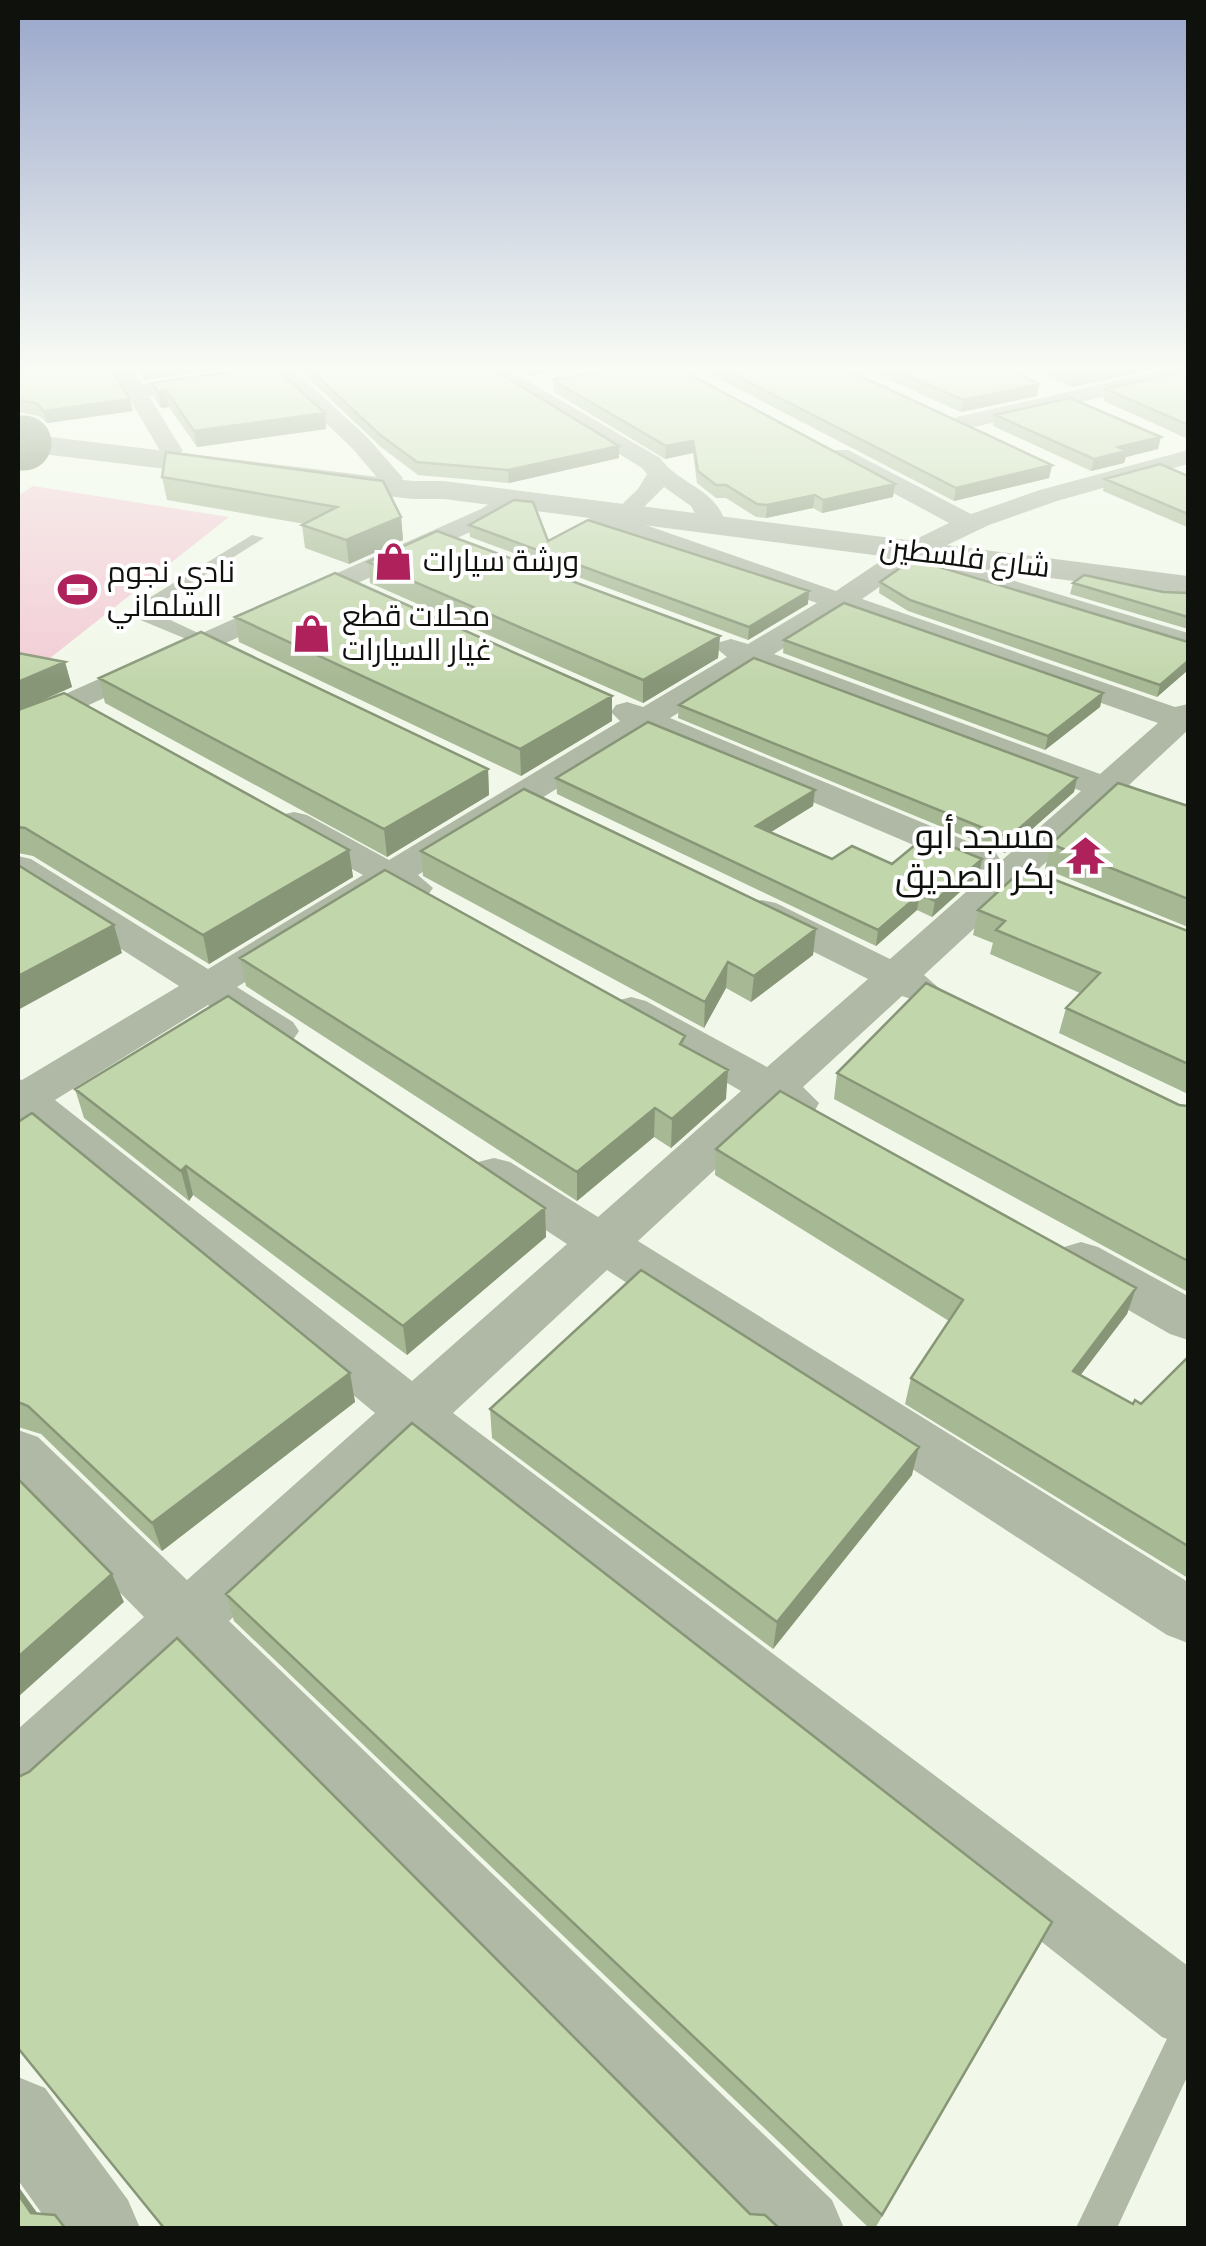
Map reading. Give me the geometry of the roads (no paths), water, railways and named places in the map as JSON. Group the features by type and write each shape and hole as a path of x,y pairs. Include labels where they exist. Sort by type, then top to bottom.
{"street":[{"name":"شارع فلسطين","path":"261,471 806,537 927,558 1188,586"},
{"name":"شارع فلسطين","path":"332,471 428,483 444,490"},
{"path":"385,471 391,478"},
{"path":"655,471 703,504 713,517 713,525"},
{"path":"870,471 971,524"},
{"path":"1060,471 1090,484"},
{"path":"1125,471 971,524 927,558 852,594 20,1098 414,1414 1188,2011"},
{"path":"625,514 648,493 658,474"},
{"path":"18,726 490,514 510,499"},
{"path":"18,1772 896,978 1030,880 1106,788 1185,717 852,594 606,520 591,509"},
{"path":"806,537 840,557 852,594"},
{"path":"437,538 474,552"},
{"path":"927,558 1188,642"},
{"path":"338,583 374,599"},
{"path":"695,634 1188,819"},
{"path":"206,642 241,659"},
{"path":"591,696 1030,880"},
{"path":"72,702 122,730"},
{"path":"490,776 561,810"},
{"path":"256,802 442,904"},
{"path":"18,866 308,1050"},
{"path":"737,898 948,1002"},
{"path":"599,992 825,1118"},
{"path":"454,1148 1188,1615"},
{"path":"1050,1243 1188,1320"},
{"path":"18,1453 804,2228"},
{"path":"18,2115 100,2228"}],"lane":[{"path":"206,642 154,622 143,616 141,608 257,538"},
{"path":"1096,2228 1188,2035"}],"place":[{"name":"ورشة سيارات","path":"393,561"},
{"name":"نادي نجوم السلماني","path":"77,589"},
{"name":"محلات قطع غيار السيارات","path":"312,633"},
{"name":"مسجد أبو بكر الصديق","path":"1085,856"}]}
